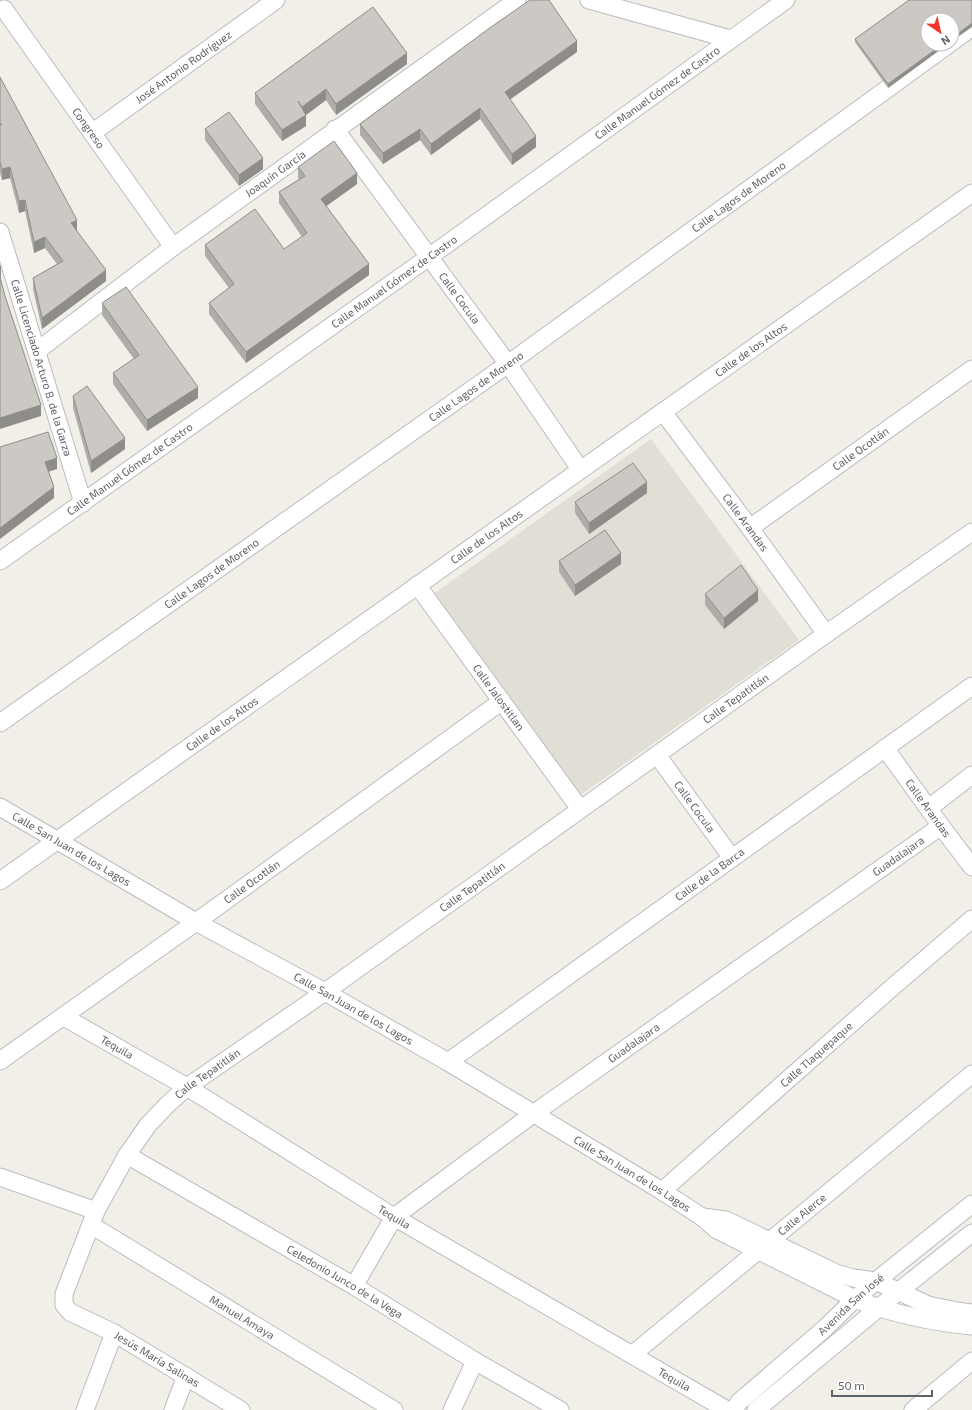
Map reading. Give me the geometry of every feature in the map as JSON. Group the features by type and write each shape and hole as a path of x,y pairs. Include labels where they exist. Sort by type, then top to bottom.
{"street":[{"name":"José Antonio Rodríguez","path":"92,133 276,0"},
{"name":"Joaquín García","path":"36,351 173,246 517,0"},
{"path":"589,0 730,39"},
{"name":"Calle Manuel Gómez de Castro","path":"0,561 429,257 786,0"},
{"name":"Congreso","path":"6,7 92,133 173,246"},
{"path":"960,36 972,27"},
{"name":"Calle Lagos de Moreno","path":"0,723 508,364 938,52"},
{"name":"Calle Cocula","path":"335,130 508,364 580,469"},
{"name":"Calle de los Altos","path":"0,881 972,193"},
{"name":"Calle Licenciado Arturo B. de la Garza","path":"0,232 83,503"},
{"name":"Calle Ocotlán","path":"750,528 972,369"},
{"name":"Calle Arandas","path":"663,412 750,528 826,634"},
{"name":"Calle Tepatitlán","path":"70,1312 64,1305 64,1294 94,1218 127,1155 148,1125 187,1087 325,992 826,634 972,532"},
{"name":"Calle Jalostitlan","path":"417,585 580,809"},
{"name":"Calle de la Barca","path":"448,1062 972,686"},
{"name":"Calle Ocotlán","path":"0,1061 64,1017 502,701"},
{"name":"Calle Arandas","path":"886,748 972,867"},
{"name":"Calle Cocula","path":"657,756 732,858"},
{"path":"929,808 972,775"},
{"name":"Calle San Juan de los Lagos","path":"0,807 196,922 325,992 448,1062 662,1191 702,1217 717,1230 836,1273 853,1278 876,1281 928,1305 972,1313"},
{"name":"Guadalajara","path":"354,1286 394,1216 533,1114 941,826"},
{"name":"Calle Tlaquepaque","path":"662,1191 888,991 972,919"},
{"name":"Tequila","path":"64,1017 187,1087 394,1216 727,1410"},
{"name":"Calle Alerce","path":"633,1354 972,1074"},
{"name":"Celedonio Junco de la Vega","path":"127,1155 354,1286 550,1407"},
{"path":"0,1177 94,1218"},
{"name":"Avenida San José","path":"734,1410 739,1402 823,1330 855,1299 972,1204"},
{"name":"Manuel Amaya","path":"94,1218 394,1410"},
{"name":"Avenida San José","path":"756,1410 899,1291 972,1234"},
{"name":"Calle San Juan de los Lagos","path":"763,1246 855,1299 878,1309 951,1324 972,1326"},
{"name":"Jesús María Salinas","path":"70,1312 114,1333 241,1410"},
{"path":"85,1410 114,1333"},
{"path":"452,1410 475,1361"},
{"path":"913,1410 972,1361"},
{"path":"173,1410 186,1376"}],"shaded area":[{"path":"651,439 799,640 579,796 432,595"}],"building":[{"path":"530,0 549,0 577,41 505,92 536,136 512,154 480,108 431,144 420,129 383,153 360,124"},
{"path":"909,0 972,0 972,23 960,32 960,12 920,12 920,52 932,52 888,84 855,39"},
{"path":"373,7 407,53 336,104 326,89 302,107 298,101 306,115 282,130 255,93"},
{"path":"0,77 77,220 71,223 106,270 42,318 33,278 63,261 45,237 34,242 25,200 19,201 10,167 2,169 0,162"},
{"path":"229,112 263,158 239,175 205,129"},
{"path":"334,141 357,173 321,199 369,264 246,352 209,303 234,284 205,245 255,209 284,249 307,233 279,192 305,176 298,167"},
{"path":"0,277 41,405 0,418"},
{"path":"126,287 198,387 147,420 113,373 139,355 102,303"},
{"path":"87,386 125,438 91,461 73,396"},
{"path":"48,432 57,458 45,462 54,487 0,528 0,447"},
{"path":"633,463 647,482 589,523 575,502"},
{"path":"605,530 621,553 575,585 559,561"},
{"path":"741,565 758,590 724,618 705,594"}]}
